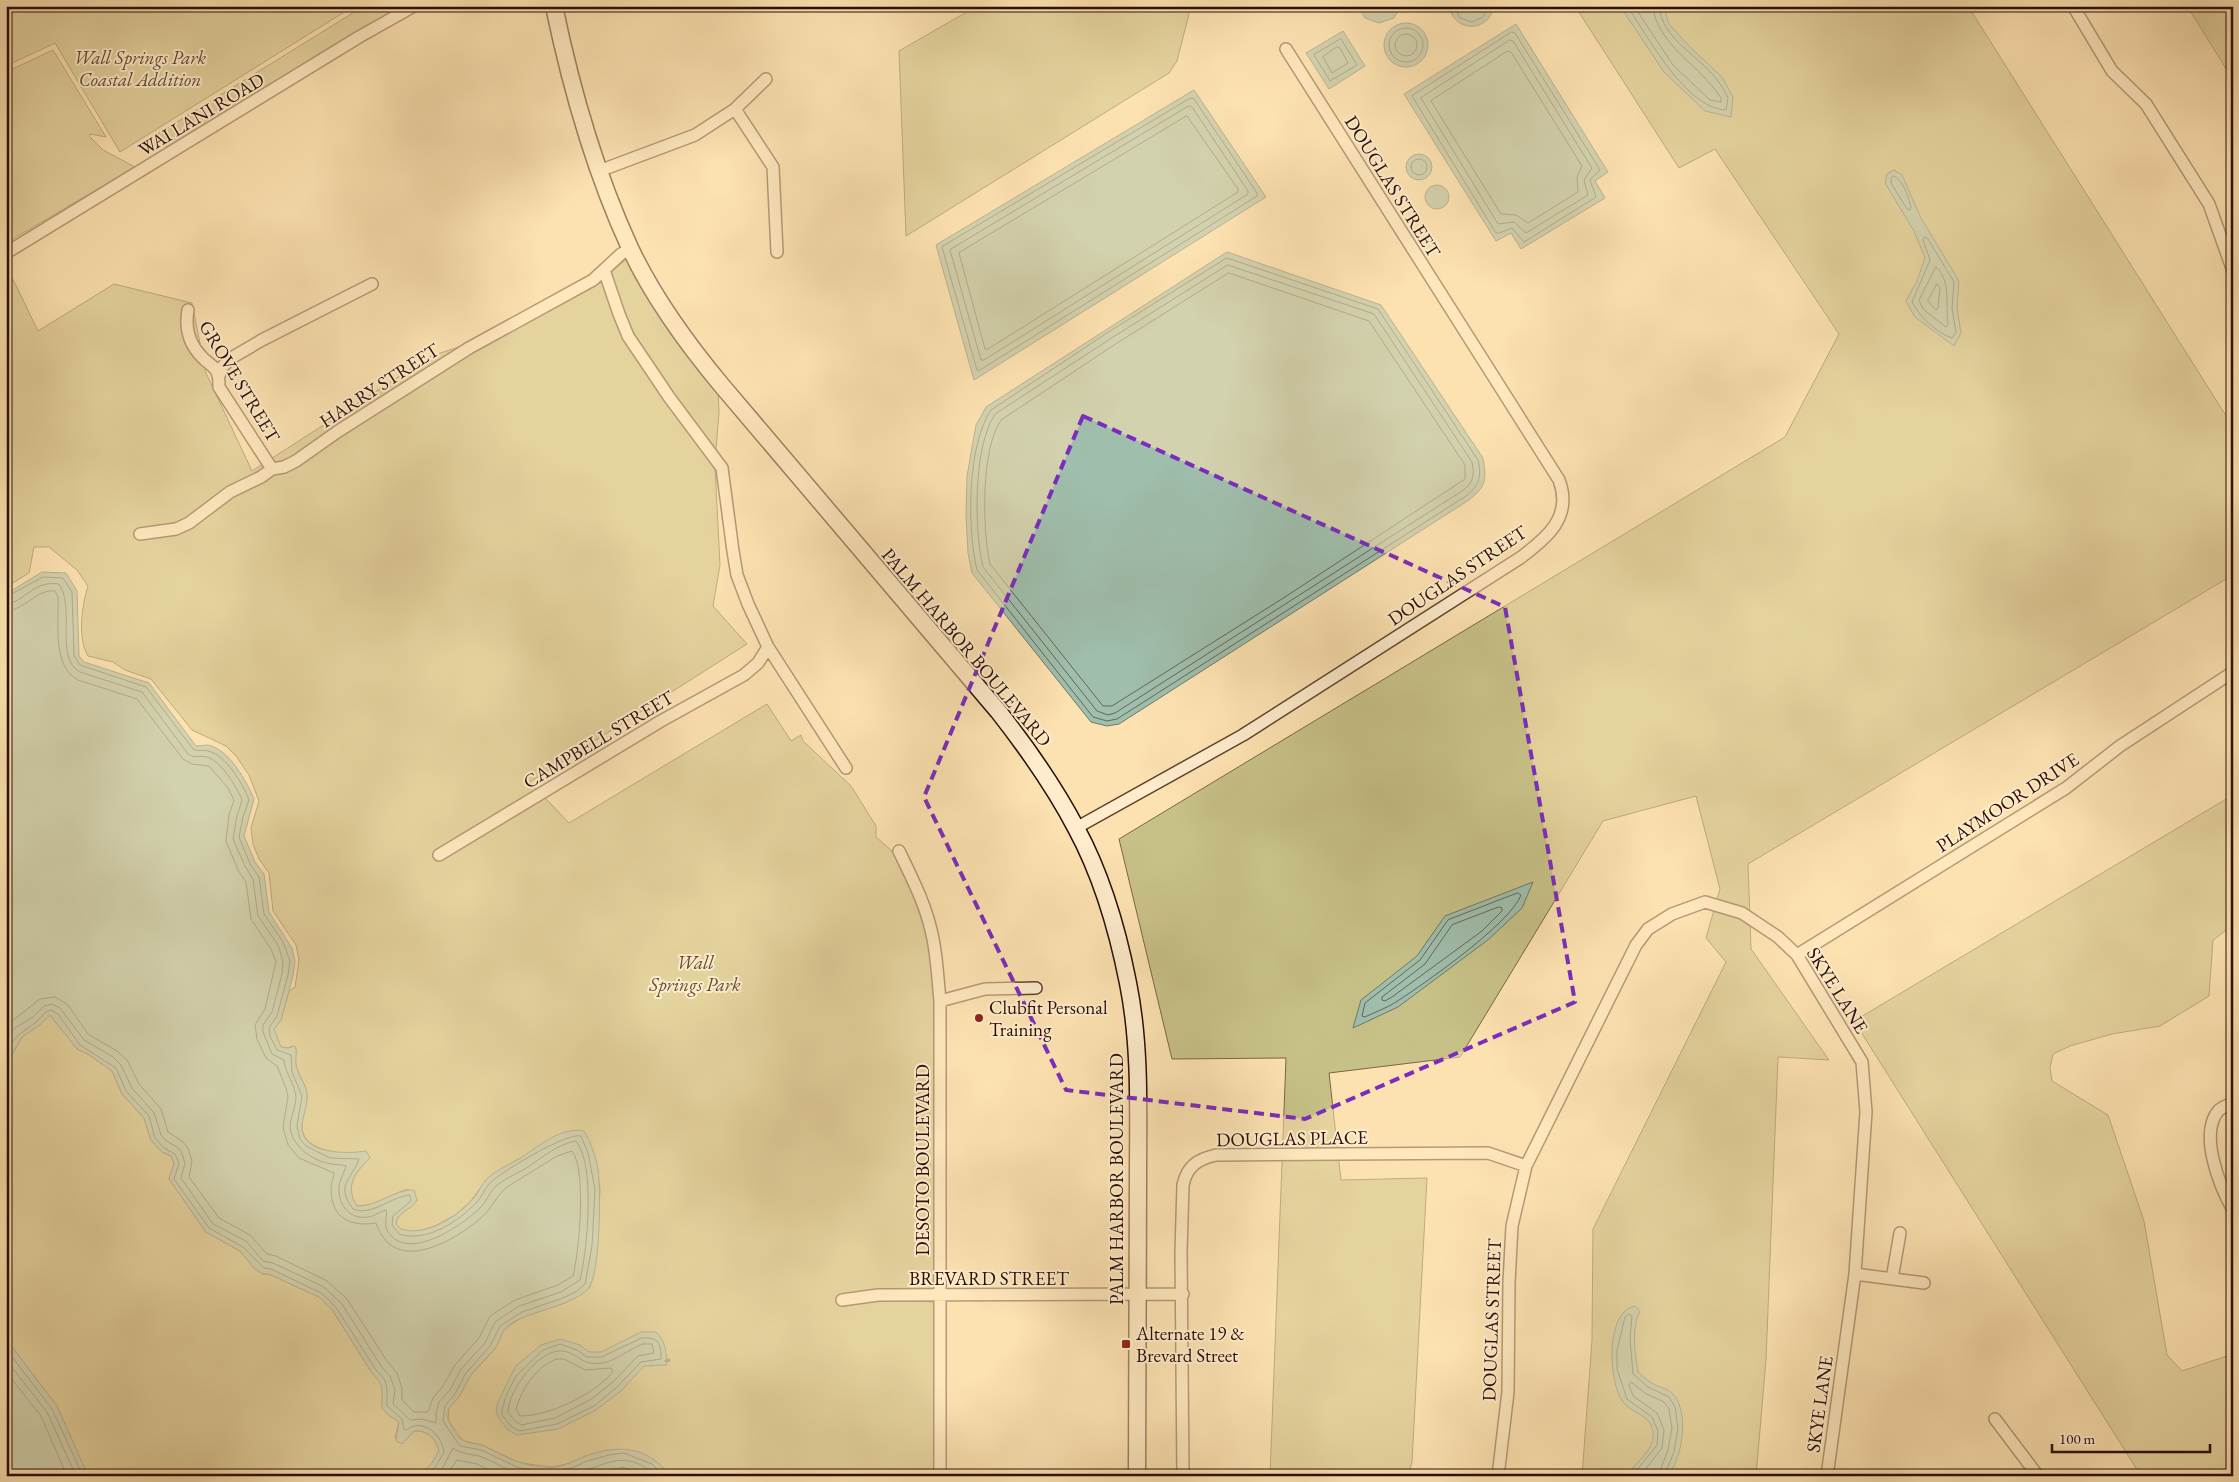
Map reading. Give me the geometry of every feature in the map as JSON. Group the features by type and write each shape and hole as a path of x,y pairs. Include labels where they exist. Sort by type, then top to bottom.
{"main road":[{"name":"PALM HARBOR BOULEVARD","path":"554,6 564,53 599,170 630,249 683,338 1029,750 1076,828 1114,927 1128,983 1134,1021 1138,1093 1137,1476"}],"street":[{"name":"WAI LANI ROAD","path":"6,253 359,37 414,6"},
{"path":"2073,6 2112,70 2146,104 2209,204 2233,271"},
{"name":"DOUGLAS STREET","path":"1076,828 1243,735 1520,558 1546,537 1555,526 1563,504 1563,492 1559,480 1286,49"},
{"path":"599,170 695,135 735,109 766,79"},
{"path":"735,109 773,167 776,252"},
{"name":"HARRY STREET","path":"140,534 176,529 189,523 219,498 261,478 272,469 284,467 296,461 336,432 468,348 584,285 630,249"},
{"path":"604,270 618,314 628,336 669,397 722,468 737,575 748,604 768,647 846,768"},
{"path":"219,376 222,368 233,357 262,340 372,284"},
{"name":"GROVE STREET","path":"188,310 186,329 191,341 201,357 216,371 219,376 219,387 272,469"},
{"name":"CAMPBELL STREET","path":"439,855 661,721 744,675 758,663 768,647"},
{"name":"PLAYMOOR DRIVE","path":"1797,955 2066,788 2120,746 2233,672"},
{"name":"DESOTO BOULEVARD","path":"899,851 917,888 928,921 936,956 940,1001 940,1476"},
{"name":"SKYE LANE","path":"1526,1166 1636,945 1648,929 1672,914 1705,902 1742,913 1778,937 1797,955 1862,1062 1866,1112 1855,1274 1827,1476"},
{"path":"940,1001 985,989 1036,988"},
{"path":"2233,1102 2219,1111 2210,1130 2212,1153 2224,1195 2233,1210"},
{"name":"DOUGLAS PLACE","path":"1183,1476 1182,1184 1185,1175 1193,1164 1203,1158 1216,1155 1488,1153 1526,1166"},
{"name":"DOUGLAS STREET","path":"1498,1476 1508,1392 1509,1282 1512,1226 1526,1166"},
{"path":"1892,1279 1900,1234"},
{"path":"1855,1274 1924,1283"},
{"name":"BREVARD STREET","path":"842,1300 878,1295 1183,1294"},
{"path":"1995,1419 2038,1476"}],"highlighted area":[{"path":"1083,416 1505,607 1575,1002 1305,1119 1066,1090 924,797"}],"green space":[{"name":"Wall Springs Park Coastal Addition","path":"6,6 354,6 120,152 55,43 6,66"},
{"path":"364,6 401,6 167,148 156,135"},
{"path":"977,6 1191,6 1177,61 1169,73 906,236 899,51"},
{"path":"1575,6 1968,6 2233,427 2233,575 1748,864 1751,949 1829,1060 1778,1057 1766,1360 1756,1476 1582,1476 1592,1340 1593,1229 1726,962 1706,938 1720,889 1696,796 1603,821 1460,1057 1329,1073 1341,1180 1427,1178 1412,1462 1408,1476 1270,1476 1286,1058 1172,1059 1119,839 1785,437 1839,334 1715,149 1679,168"},
{"path":"2187,6 2233,6 2233,80"},
{"path":"53,50 106,137 90,134 90,137 103,150 135,167 6,243 6,72"},
{"path":"629,257 718,390 719,412 716,450 673,394 633,333 611,272"},
{"name":"Wall Springs Park","path":"6,265 38,331 114,284 192,303 206,373 252,471 431,356 468,344 588,282 592,287 602,281 614,316 638,362 715,467 720,565 713,606 747,644 530,782 569,823 767,704 791,741 801,735 803,741 851,786 876,826 876,837 892,851 912,890 921,914 931,956 935,1001 935,1290 911,1289 911,1301 935,1302 935,1476 670,1476 665,1470 585,1456 571,1463 553,1467 520,1463 482,1445 463,1441 448,1420 449,1408 459,1397 470,1376 495,1349 503,1330 524,1316 565,1303 590,1287 597,1246 600,1189 593,1151 518,1159 487,1179 470,1202 455,1215 435,1226 410,1232 401,1229 396,1224 399,1216 417,1200 408,1189 370,1204 357,1206 353,1199 351,1186 356,1174 370,1158 319,1148 310,1143 304,1136 302,1123 307,1093 296,1066 296,1049 293,1046 288,1048 281,1047 273,1029 281,1020 289,991 295,987 299,960 296,945 273,911 269,873 259,859 253,844 251,828 259,801 249,775 236,756 226,746 192,730 151,679 125,670 113,662 88,656 83,640 82,612 88,586 77,570 49,547 34,547 29,573 6,587"},
{"path":"2233,795 2233,925 2213,940 2209,996 2160,1026 2112,1034 2070,1046 2053,1054 2050,1068 2052,1081 2108,1115 2144,1221 2167,1355 2182,1371 2233,1354 2233,1476 2141,1476 1854,1021"},
{"path":"50,1015 77,1049 88,1054 112,1071 122,1094 144,1118 151,1140 162,1152 171,1156 174,1163 169,1179 206,1232 240,1251 255,1269 263,1274 269,1274 319,1297 333,1311 380,1383 383,1393 382,1402 399,1422 395,1438 402,1444 414,1431 419,1431 427,1433 436,1442 439,1451 432,1463 419,1476 88,1476 57,1406 6,1339 6,1065 22,1037 41,1024"}],"water":[{"path":"1358,6 1401,6 1394,18 1379,23 1365,18"},
{"path":"1449,6 1494,6 1491,15 1486,21 1472,26 1464,25 1457,21 1452,15"},
{"path":"1620,6 1663,6 1669,24 1722,77 1733,97 1731,117 1705,111 1664,72"},
{"path":"1410,23 1422,29 1427,36 1427,54 1422,61 1415,66 1402,67 1394,64 1387,57 1384,41 1387,33 1394,26"},
{"path":"1516,24 1608,172 1595,181 1605,198 1521,249 1511,233 1496,241 1404,94"},
{"path":"1343,31 1365,66 1329,89 1306,53"},
{"path":"1194,90 1266,197 974,380 936,245"},
{"path":"1419,154 1428,158 1432,167 1428,176 1419,180 1410,176 1406,167 1410,158"},
{"path":"1894,170 1902,175 1921,218 1959,281 1957,308 1961,333 1954,346 1915,317 1906,301 1917,281 1925,258 1914,231 1885,183 1887,174"},
{"path":"1437,185 1446,188 1449,197 1446,206 1437,209 1428,206 1425,197 1428,188"},
{"path":"1227,252 1381,305 1483,458 1484,482 1479,491 1469,500 1119,724 1107,726 1091,722 972,573 968,553 966,515 967,476 976,425 986,407"},
{"path":"42,572 66,573 77,591 79,656 84,662 149,683 196,746 208,745 223,753 242,775 251,792 254,799 244,836 255,862 264,874 269,912 292,948 295,961 293,976 281,1020 274,1029 281,1047 295,1046 296,1049 296,1066 307,1094 302,1125 303,1135 308,1142 316,1147 337,1152 366,1151 370,1158 356,1174 351,1186 353,1199 357,1206 372,1204 399,1192 414,1190 417,1200 399,1216 396,1224 401,1229 411,1231 431,1228 459,1212 474,1198 485,1181 494,1173 558,1134 575,1130 584,1131 589,1140 595,1155 599,1181 598,1247 590,1286 576,1298 520,1319 508,1326 497,1346 473,1372 458,1398 449,1409 448,1419 456,1434 466,1442 482,1445 518,1462 545,1467 563,1465 598,1452 621,1449 632,1450 652,1459 670,1476 419,1476 432,1463 439,1451 433,1439 427,1433 414,1431 402,1444 396,1441 399,1422 388,1415 382,1408 381,1385 333,1311 319,1297 269,1274 263,1274 255,1269 240,1251 206,1232 169,1179 174,1163 171,1156 162,1152 151,1140 144,1118 122,1094 112,1071 88,1054 77,1049 50,1015 41,1024 22,1037 6,1065 6,594"},
{"path":"1533,882 1522,908 1489,939 1398,1007 1353,1028 1361,1000 1417,956 1445,916"},
{"path":"1635,1306 1640,1311 1635,1325 1635,1349 1638,1372 1650,1382 1672,1393 1679,1403 1681,1413 1683,1424 1680,1448 1673,1468 1667,1476 1626,1476 1648,1450 1653,1438 1651,1425 1645,1418 1623,1402 1614,1379 1612,1348 1614,1333 1618,1320 1625,1311"},
{"path":"641,1332 656,1332 662,1339 667,1365 644,1366 621,1391 596,1410 558,1429 517,1435 508,1430 498,1417 496,1410 498,1402 512,1373 517,1365 541,1345 560,1339 580,1345 589,1352 601,1352"},
{"path":"6,1339 57,1406 88,1476 6,1476"}],"place":[{"name":"Clubfit Personal Training","path":"979,1018"},
{"name":"Alternate 19 & Brevard Street","path":"1126,1344"}]}
